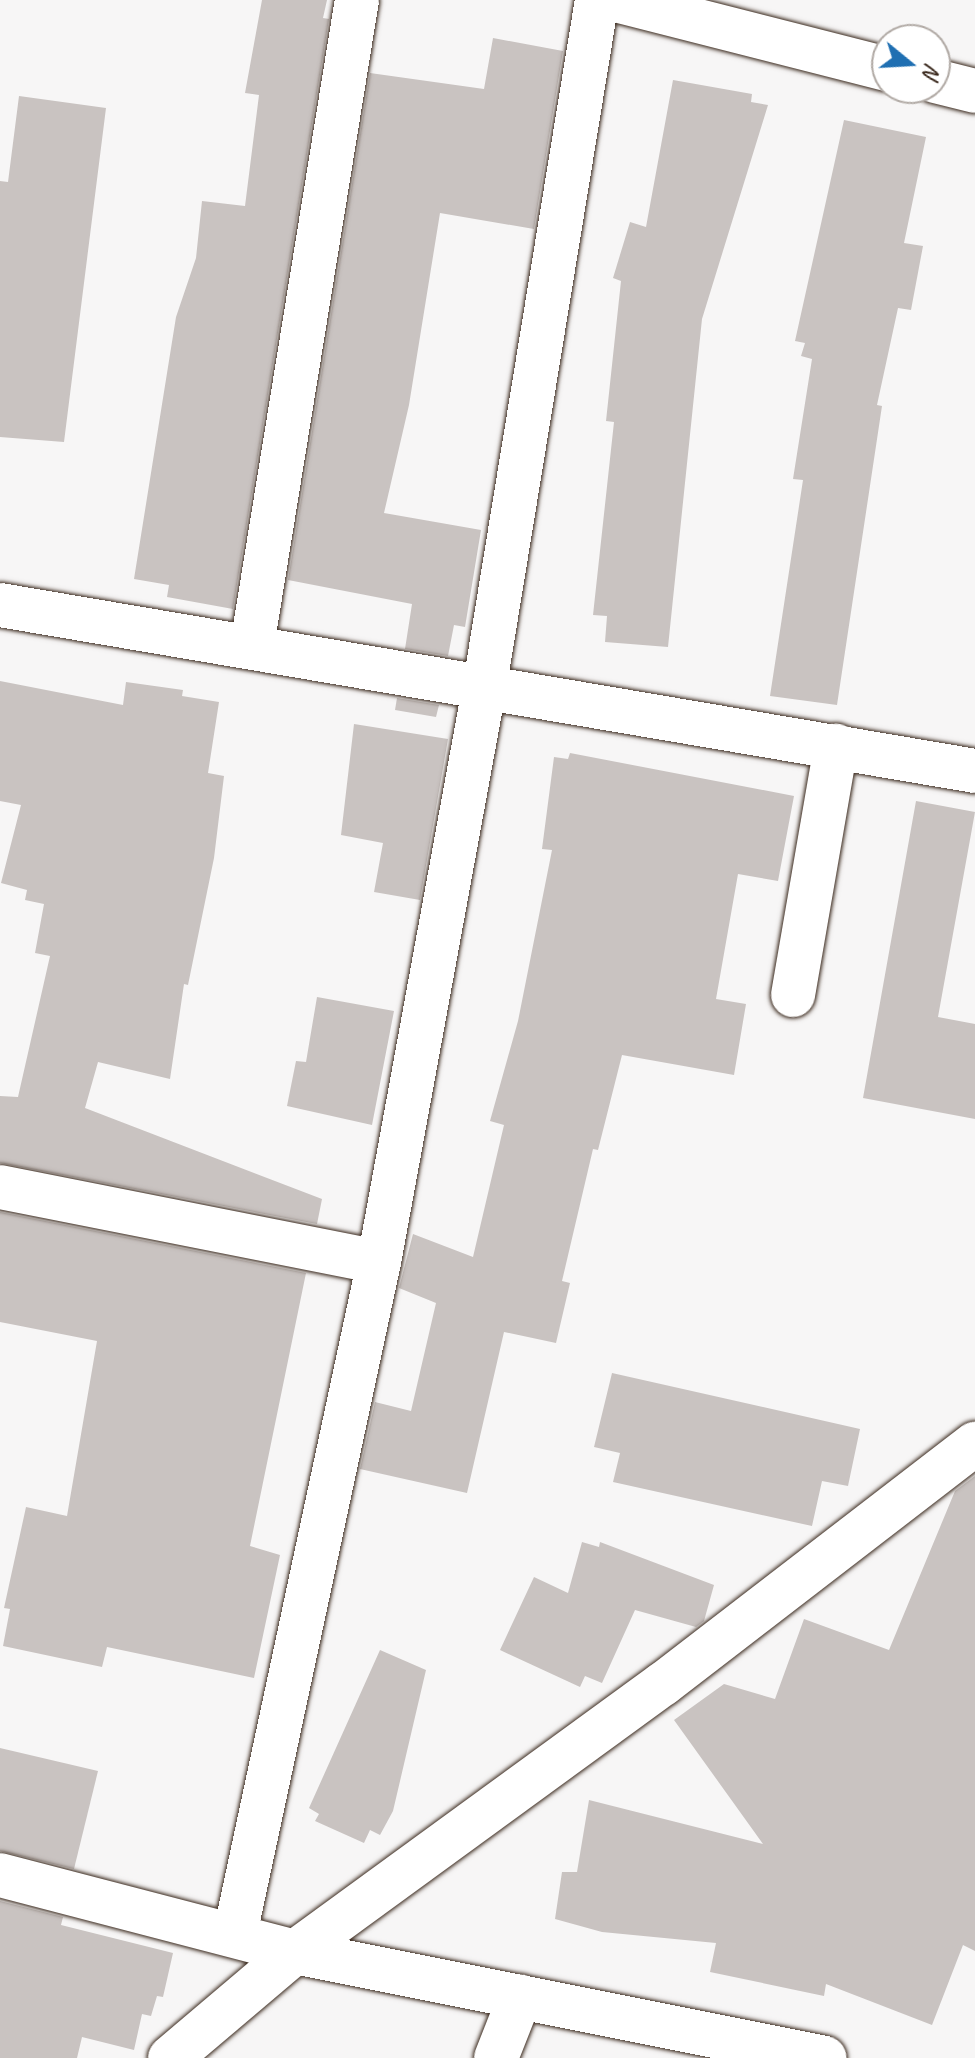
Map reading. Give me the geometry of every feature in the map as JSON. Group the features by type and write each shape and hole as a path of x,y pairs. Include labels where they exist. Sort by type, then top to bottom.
{"street":[{"path":"252,646 357,0"},
{"path":"235,1934 379,1262 485,684 597,0"},
{"path":"616,0 871,65"},
{"path":"951,85 975,91"},
{"path":"0,605 485,684 975,771"},
{"path":"793,995 836,746"},
{"path":"0,1187 379,1262"},
{"path":"170,2058 295,1952 663,1684 975,1444"},
{"path":"0,1875 295,1952 825,2058"},
{"path":"496,2058 520,1997"}],"building":[{"path":"262,0 327,0 323,18 329,19 233,609 167,597 169,585 134,579 176,317 196,258 202,201 245,206 259,95 245,93"},
{"path":"493,38 563,51 534,229 440,213 409,405 384,513 481,530 465,627 454,625 448,656 405,649 412,604 288,580 370,73 484,89"},
{"path":"673,80 752,94 751,102 768,105 702,319 668,647 605,642 607,616 593,615 614,422 606,421 621,281 613,278 630,222 646,227"},
{"path":"19,96 106,108 64,442 0,437 0,181 8,182"},
{"path":"844,120 926,137 904,243 923,246 911,310 898,308 877,405 882,406 837,705 770,696 803,480 793,479 812,359 801,356 805,343 795,341"},
{"path":"0,681 123,705 126,682 183,690 182,696 219,702 208,773 224,776 214,858 188,985 184,984 170,1079 98,1062 85,1108 322,1199 317,1224 0,1163 0,1096 18,1097 50,956 35,953 44,904 25,900 27,890 1,883 21,805 0,801"},
{"path":"397,698 439,705 436,717 395,710"},
{"path":"354,724 448,739 420,900 374,892 383,843 341,835"},
{"path":"570,753 794,796 778,881 738,874 716,999 746,1004 734,1075 622,1055 598,1150 593,1149 562,1281 570,1283 556,1343 504,1332 467,1493 360,1469 375,1402 411,1411 436,1303 399,1288 413,1234 473,1257 504,1125 490,1121 518,1021 552,850 542,849 554,757 568,759"},
{"path":"916,801 975,812 938,1017 975,1024 975,1119 863,1098"},
{"path":"317,997 394,1011 372,1125 287,1106 296,1061 306,1062"},
{"path":"0,1212 306,1273 250,1546 280,1555 254,1678 107,1647 102,1667 3,1646 10,1609 4,1608 26,1507 67,1516 97,1341 0,1322"},
{"path":"612,1373 860,1429 848,1486 822,1481 812,1526 613,1482 620,1453 594,1447"},
{"path":"975,1476 975,1951 963,1945 932,2025 826,1984 824,1996 710,1972 716,1943 602,1932 555,1919 562,1872 577,1872 589,1800 763,1844 674,1720 724,1684 775,1699 804,1619 889,1650 955,1491"},
{"path":"582,1542 599,1547 600,1542 714,1585 704,1621 696,1627 635,1610 602,1683 585,1676 580,1687 500,1650 534,1577 568,1593"},
{"path":"380,1650 426,1670 393,1811 380,1835 370,1830 364,1843 315,1821 319,1814 309,1808"},
{"path":"0,1748 98,1771 74,1869 0,1851"},
{"path":"0,1901 63,1917 61,1925 173,1953 163,1997 157,1996 151,2016 142,2014 134,2050 82,2037 77,2058 0,2058"}]}
